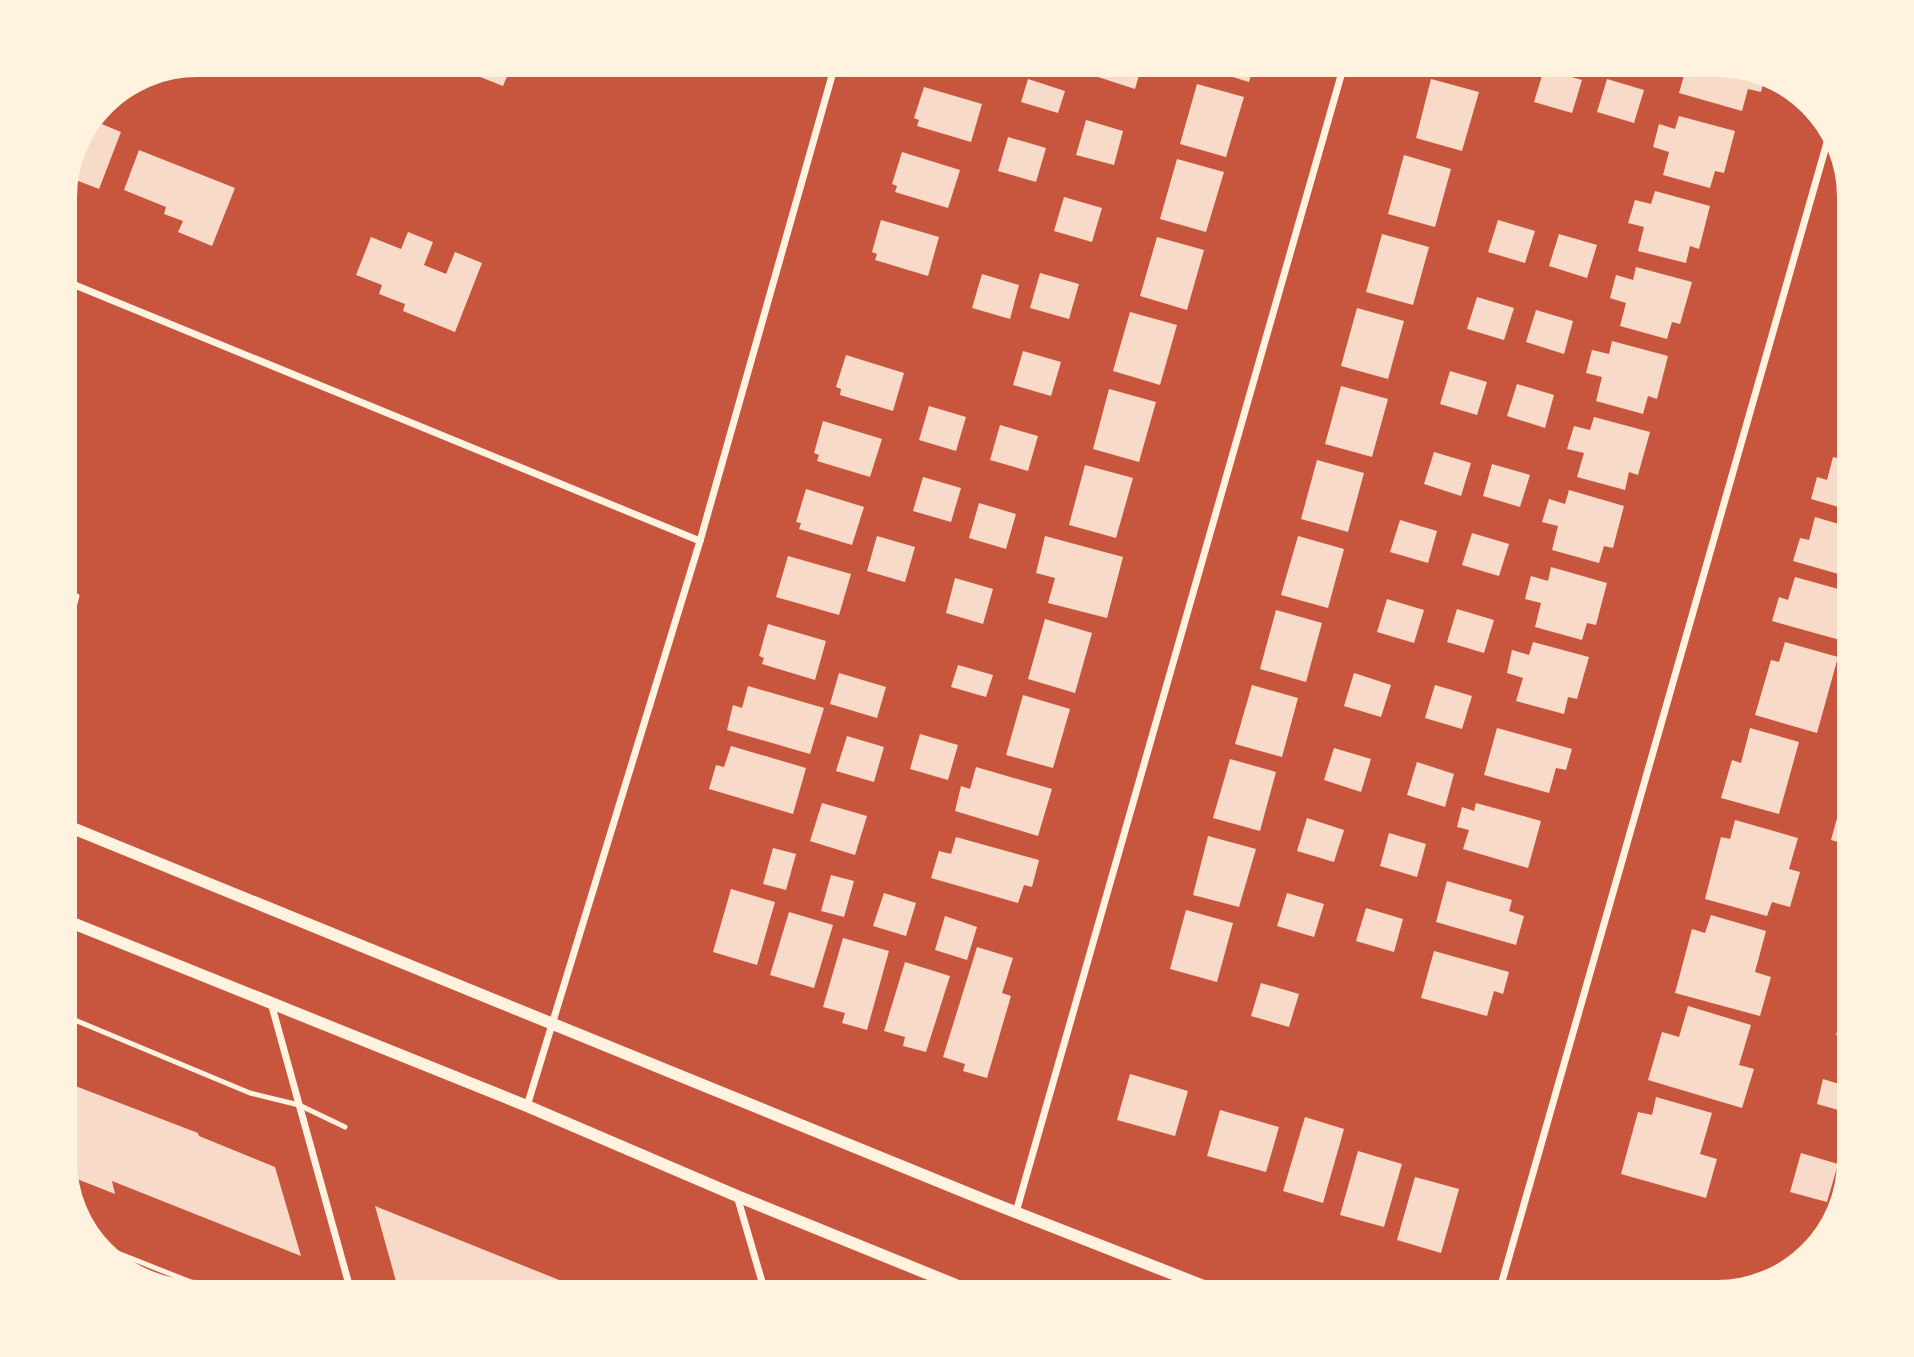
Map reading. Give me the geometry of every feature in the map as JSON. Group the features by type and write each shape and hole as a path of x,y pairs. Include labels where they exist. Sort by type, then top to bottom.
{"street":[{"path":"527,1106 701,541 832,77"},
{"path":"1016,1212 1341,77"},
{"path":"1502,1280 1826,147"},
{"path":"77,286 701,541"},
{"path":"77,830 1189,1280"},
{"path":"77,925 527,1106 944,1280"},
{"path":"271,1003 348,1280"},
{"path":"737,1196 762,1280"}],"lane":[{"path":"77,1021 259,1097 299,1105 345,1126"},
{"path":"126,1256 182,1279"}],"building":[{"path":"480,77 507,77 503,86"},
{"path":"1098,77 1138,77 1135,89"},
{"path":"1233,77 1250,77 1249,82"},
{"path":"1542,77 1572,77 1582,80 1572,113 1534,102"},
{"path":"1684,77 1740,79 1763,86 1761,92 1748,89 1742,111 1679,93"},
{"path":"1028,79 1065,91 1058,113 1021,102"},
{"path":"1431,79 1479,92 1462,151 1416,138"},
{"path":"1607,79 1644,90 1634,123 1597,112"},
{"path":"1197,84 1244,97 1226,157 1180,144"},
{"path":"924,87 982,104 971,142 917,126 919,120 914,118"},
{"path":"1679,116 1735,131 1724,173 1715,171 1710,188 1663,175 1669,152 1653,147 1659,124 1675,129"},
{"path":"1086,120 1123,131 1114,165 1076,155"},
{"path":"102,124 121,132 99,189 78,181 89,144"},
{"path":"1008,137 1046,148 1036,182 998,171"},
{"path":"139,150 235,188 212,246 178,232 183,221 164,214 166,207 124,190"},
{"path":"902,152 960,170 948,208 895,192 897,186 892,184"},
{"path":"1404,155 1451,169 1435,227 1388,214"},
{"path":"1177,159 1224,172 1206,232 1160,219"},
{"path":"1655,191 1710,206 1699,249 1690,246 1686,263 1638,251 1644,227 1628,223 1635,200 1651,204"},
{"path":"1064,197 1102,208 1092,242 1054,231"},
{"path":"881,220 939,237 928,276 875,260 877,254 872,252"},
{"path":"1498,220 1535,231 1525,263 1488,252"},
{"path":"408,232 433,242 424,265 446,274 455,252 482,263 455,332 403,311 405,304 379,294 382,285 356,275 371,237 401,249"},
{"path":"1382,234 1429,247 1413,305 1366,292"},
{"path":"1559,234 1597,245 1587,278 1549,266"},
{"path":"1157,237 1204,250 1187,310 1140,296"},
{"path":"1636,267 1692,282 1680,324 1672,322 1667,339 1620,326 1626,303 1610,298 1616,275 1633,280"},
{"path":"1040,273 1079,284 1069,319 1030,308"},
{"path":"982,274 1019,285 1010,319 972,308"},
{"path":"1477,297 1514,308 1504,340 1467,329"},
{"path":"1357,308 1404,321 1388,379 1341,366"},
{"path":"1536,310 1573,321 1564,354 1526,342"},
{"path":"1130,312 1177,325 1160,385 1113,371"},
{"path":"1612,341 1668,356 1657,399 1648,396 1643,414 1596,401 1602,377 1586,373 1592,350 1609,354"},
{"path":"1023,351 1061,362 1051,396 1013,385"},
{"path":"846,355 904,373 893,411 840,395 841,389 836,387"},
{"path":"1450,371 1487,382 1477,415 1440,404"},
{"path":"1517,384 1554,395 1545,428 1507,416"},
{"path":"1341,386 1388,399 1372,457 1325,444"},
{"path":"1109,389 1156,402 1139,462 1093,449"},
{"path":"929,406 966,417 956,451 919,440"},
{"path":"1594,417 1650,432 1638,475 1629,472 1625,490 1577,477 1584,453 1567,449 1574,426 1590,430"},
{"path":"823,421 882,439 870,477 817,461 819,455 814,453"},
{"path":"1000,425 1038,436 1028,471 990,460"},
{"path":"1434,452 1471,463 1461,496 1424,484"},
{"path":"1833,457 1837,458 1837,507 1811,499 1817,477 1827,480"},
{"path":"1317,460 1364,473 1348,532 1301,519"},
{"path":"1492,464 1530,475 1520,507 1483,496"},
{"path":"1085,465 1133,478 1116,538 1069,525"},
{"path":"923,477 961,488 951,522 913,511"},
{"path":"806,489 864,507 852,545 799,529 801,523 796,522"},
{"path":"1569,490 1624,506 1613,548 1604,546 1599,563 1552,550 1558,526 1542,522 1549,499 1565,504"},
{"path":"979,503 1016,514 1006,549 969,538"},
{"path":"1815,517 1837,523 1837,574 1793,561 1800,538 1809,540"},
{"path":"1400,520 1437,531 1428,563 1390,552"},
{"path":"1472,533 1509,544 1499,576 1462,565"},
{"path":"877,536 915,547 905,582 867,571"},
{"path":"1045,536 1123,557 1107,618 1048,603 1055,578 1036,573"},
{"path":"1298,536 1344,549 1328,608 1281,595"},
{"path":"788,556 851,574 839,615 776,597"},
{"path":"1551,567 1607,583 1596,625 1587,623 1582,640 1535,627 1541,603 1525,599 1531,576 1548,581"},
{"path":"1795,577 1837,589 1837,639 1772,621 1779,597 1788,600"},
{"path":"955,578 993,589 983,624 946,613"},
{"path":"1387,599 1424,610 1414,643 1377,632"},
{"path":"1457,609 1494,620 1484,653 1447,642"},
{"path":"1276,610 1322,623 1306,682 1260,669"},
{"path":"1045,619 1092,633 1075,693 1028,679"},
{"path":"768,624 826,641 815,680 762,664 764,658 759,656"},
{"path":"1533,642 1589,657 1577,699 1568,697 1564,714 1516,701 1523,678 1507,673 1512,650 1529,655"},
{"path":"1785,642 1837,657 1817,733 1755,715 1771,660 1779,662"},
{"path":"958,665 993,675 986,697 951,687"},
{"path":"839,673 886,687 877,718 830,704"},
{"path":"1354,673 1391,685 1381,717 1344,706"},
{"path":"1252,685 1298,698 1282,757 1235,744"},
{"path":"1435,685 1472,696 1462,729 1425,718"},
{"path":"748,686 824,708 810,754 727,730 733,705 742,708"},
{"path":"1023,695 1070,709 1053,768 1006,755"},
{"path":"1497,728 1572,749 1566,770 1556,768 1549,793 1484,775"},
{"path":"1750,728 1799,742 1779,814 1721,798 1732,760 1741,763"},
{"path":"920,734 958,745 948,780 910,769"},
{"path":"847,736 884,747 874,782 836,771"},
{"path":"731,746 806,768 793,814 709,789 716,765 724,767"},
{"path":"1334,748 1371,759 1361,792 1324,780"},
{"path":"1230,759 1276,772 1260,831 1213,818"},
{"path":"1417,762 1454,774 1445,807 1407,795"},
{"path":"976,767 1052,789 1038,836 955,811 961,786 970,789"},
{"path":"822,803 867,816 855,855 810,841"},
{"path":"1476,803 1541,821 1528,868 1463,849 1469,830 1457,827 1462,807 1474,811"},
{"path":"1307,818 1344,830 1334,862 1297,851"},
{"path":"1837,818 1837,842 1831,840"},
{"path":"1735,820 1798,838 1789,869 1800,872 1790,907 1772,902 1767,916 1705,899 1721,837 1730,839"},
{"path":"1389,833 1426,844 1417,877 1380,866"},
{"path":"1208,836 1256,849 1239,907 1193,895"},
{"path":"956,837 1039,860 1032,887 1024,885 1018,903 931,878 939,851 951,854"},
{"path":"773,848 796,854 786,890 763,884"},
{"path":"831,875 854,881 844,917 821,911"},
{"path":"1447,881 1512,900 1509,911 1524,916 1516,945 1436,922"},
{"path":"731,889 775,902 757,965 713,952"},
{"path":"884,893 916,903 906,936 873,926"},
{"path":"1287,893 1324,904 1314,937 1277,926"},
{"path":"1366,908 1403,919 1394,952 1356,941"},
{"path":"1186,910 1233,923 1217,982 1170,969"},
{"path":"789,912 833,925 814,988 770,975"},
{"path":"1711,915 1766,931 1755,972 1771,977 1760,1016 1675,993 1692,929 1705,933"},
{"path":"945,916 977,927 967,960 935,950"},
{"path":"843,938 889,951 867,1030 842,1023 845,1013 823,1007"},
{"path":"977,947 1013,958 1002,993 1011,996 987,1078 963,1071 965,1064 943,1057"},
{"path":"1434,951 1509,972 1503,994 1494,991 1487,1016 1421,998"},
{"path":"905,962 950,976 926,1052 903,1046 905,1037 884,1031"},
{"path":"1261,983 1299,994 1289,1027 1251,1016"},
{"path":"1688,1006 1751,1025 1739,1065 1754,1069 1742,1108 1648,1080 1662,1032 1679,1037"},
{"path":"1130,1074 1188,1091 1175,1136 1117,1120"},
{"path":"1823,1079 1837,1083 1837,1110 1817,1104"},
{"path":"77,1087 198,1133 199,1136 275,1167 301,1256 112,1181 115,1194 79,1180"},
{"path":"1656,1097 1712,1113 1700,1154 1717,1159 1706,1198 1621,1174 1638,1112 1652,1115"},
{"path":"1220,1110 1279,1127 1266,1172 1207,1156"},
{"path":"1305,1117 1344,1129 1323,1203 1283,1191"},
{"path":"1358,1151 1402,1164 1384,1227 1340,1215"},
{"path":"1801,1153 1837,1164 1827,1202 1790,1192"},
{"path":"1415,1177 1459,1189 1441,1253 1397,1240"},
{"path":"375,1206 559,1280 396,1280"}]}
